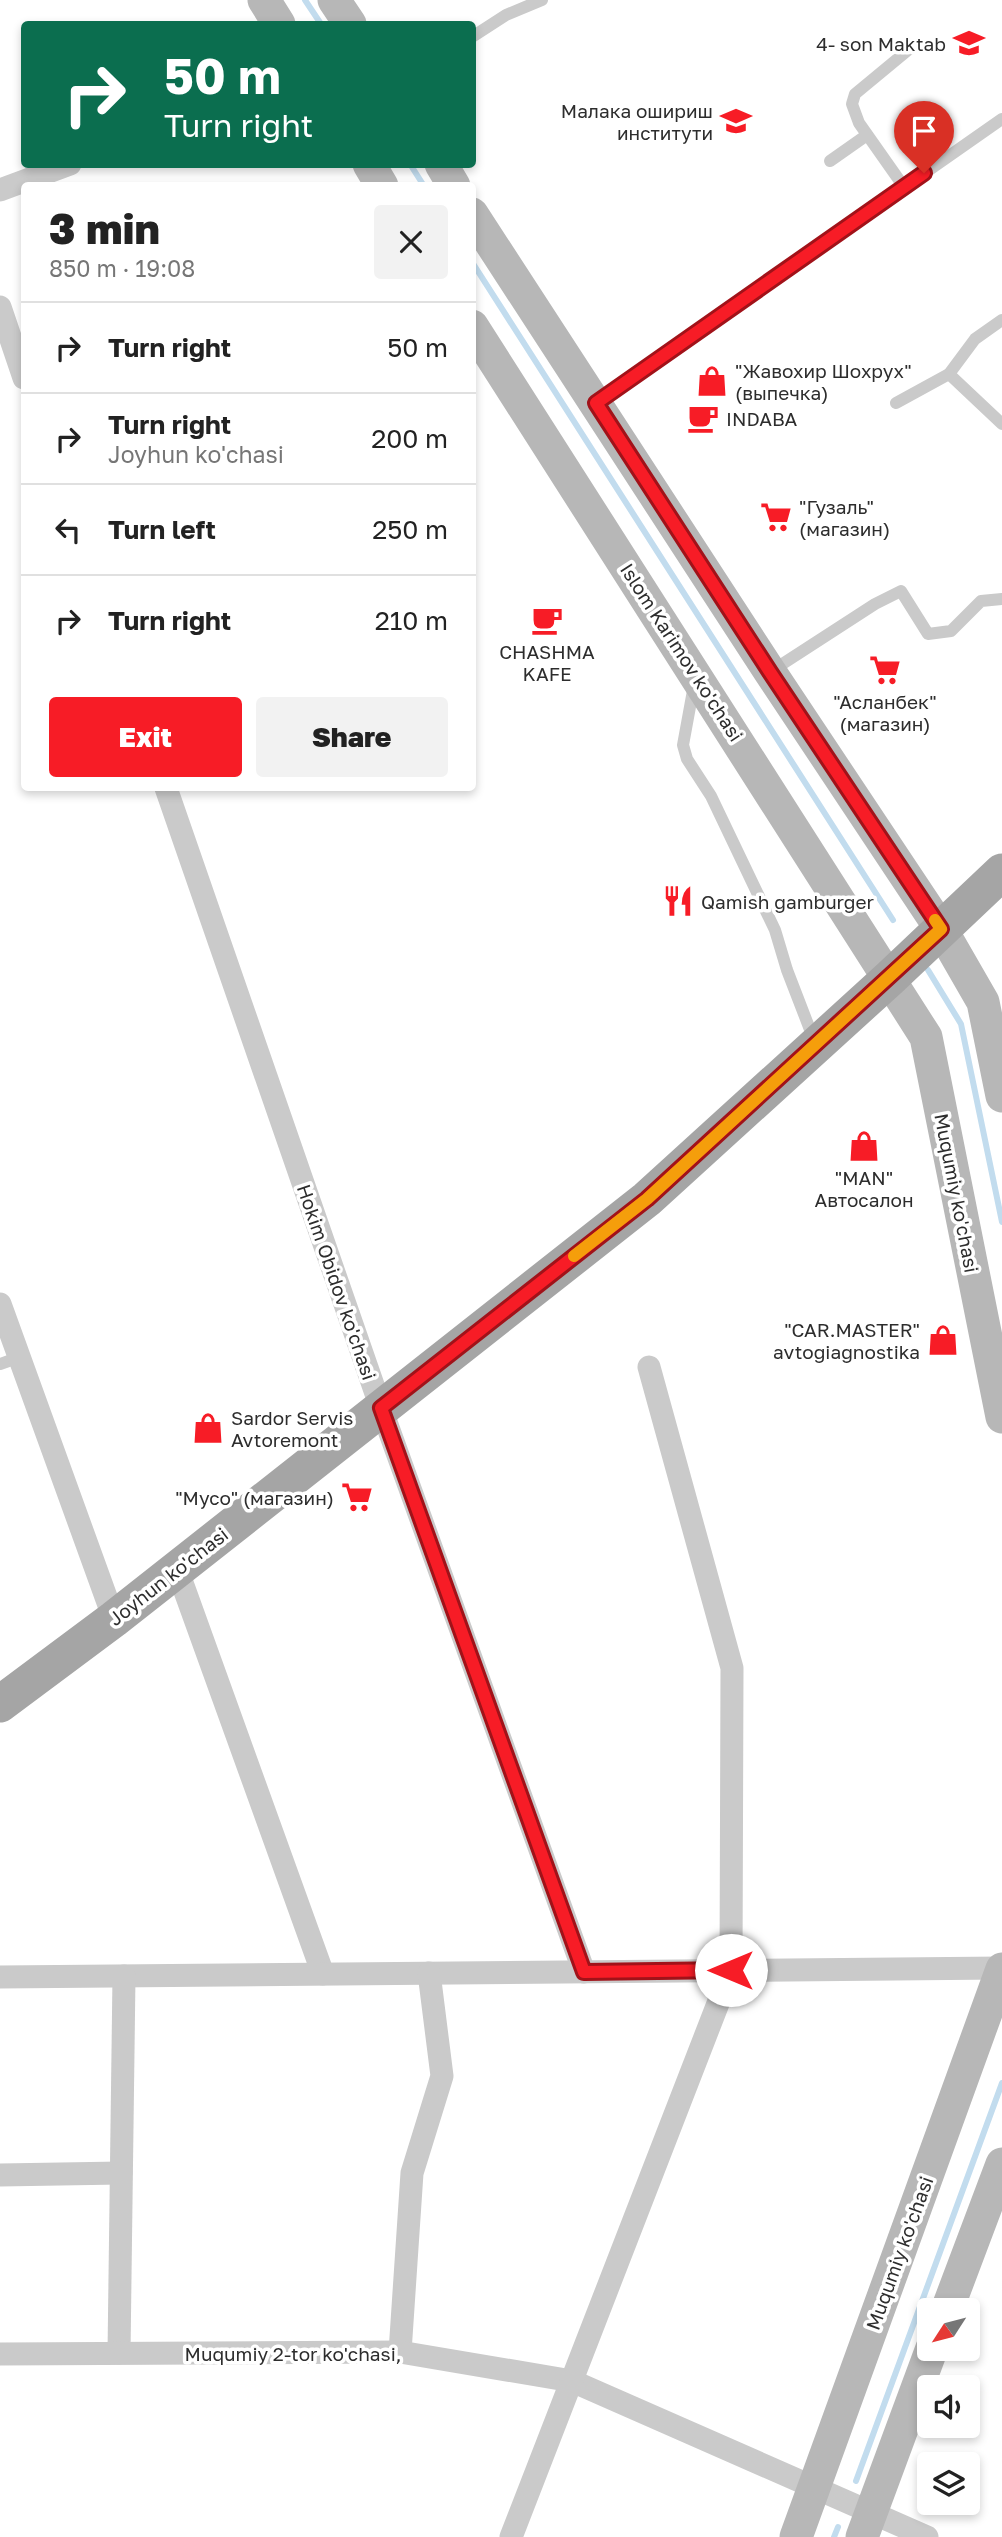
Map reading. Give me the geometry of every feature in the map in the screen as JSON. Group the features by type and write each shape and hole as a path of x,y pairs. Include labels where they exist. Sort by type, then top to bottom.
{"main road":[{"path":"264,0 277,21"},
{"path":"334,0 348,21"},
{"path":"476,220 941,929 983,1002 1002,1096"},
{"name":"Islom Karimov ko'chasi","path":"476,332 890,978"},
{"name":"Joyhun ko'chasi","path":"0,1704 114,1619 647,1199 1002,872"},
{"name":"Muqumiy ko'chasi","path":"890,978 926,1037 1002,1417"},
{"name":"Muqumiy ko'chasi","path":"796,2537 1002,1968"},
{"path":"952,2298 1002,2164"},
{"path":"866,2525 927,2361"}],"street":[{"path":"22,182 59,168"},
{"path":"0,190 21,182"},
{"path":"0,307 21,369"},
{"name":"Hokim Obidov ko'chasi","path":"167,791 381,1408 584,1972"},
{"path":"0,1304 10,1361 114,1619"},
{"path":"511,2537 731,1970 732,1668 649,1367"},
{"path":"177,1569 323,1974"},
{"path":"0,1977 1002,1968"},
{"path":"400,2352 412,2173 442,2076 429,1973"},
{"path":"119,2353 124,1976"},
{"path":"0,2175 121,2173"},
{"name":"Muqumiy 2-tor ko'chasi,","path":"0,2354 400,2352 572,2381 814,2487 866,2525 927,2537"}],"lane":[{"path":"476,35 506,16 542,0"},
{"path":"904,187 859,123 852,104 855,94 913,46"},
{"path":"596,403 1002,118"},
{"path":"830,161 867,135"},
{"path":"896,403 949,374 975,339 1002,320"},
{"path":"949,374 1002,424"},
{"path":"770,672 875,604 901,591 928,634 951,631 981,601 1002,599"},
{"path":"696,675 683,745 687,759 711,796 775,930 787,970 816,1045"}],"waterway":[{"path":"305,0 319,21"},
{"path":"413,168 421,182"},
{"path":"476,268 893,920"},
{"path":"928,970 961,1024 1002,1222"},
{"path":"856,2481 1002,2083"},
{"path":"834,2537 838,2527"}],"slow traffic":[{"path":"574,1256 647,1199 890,978 941,929 935,920"}],"place":[{"name":"4- son Maktab","path":"969,43"},
{"name":"Малака ошириш институти","path":"736,121"},
{"name":"\"Жавохир Шохрух\" (выпечка)","path":"712,381"},
{"name":"INDABA","path":"703,418"},
{"name":"\"Гузаль\" (магазин)","path":"776,517"},
{"name":"CHASHMA KAFE","path":"547,620"},
{"name":"\"Асланбек\" (магазин)","path":"885,670"},
{"name":"Qamish gamburger","path":"678,901"},
{"name":"\"MAN\" Автосалон","path":"864,1146"},
{"name":"\"CAR.MASTER\" avtogiagnostika","path":"943,1340"},
{"name":"Sardor Servis Avtoremont","path":"208,1428"},
{"name":"\"Мусо\" (магазин)","path":"357,1497"}],"route":[{"path":"731,1970 584,1972 381,1408 647,1199 941,929 596,403 924,173"}]}
